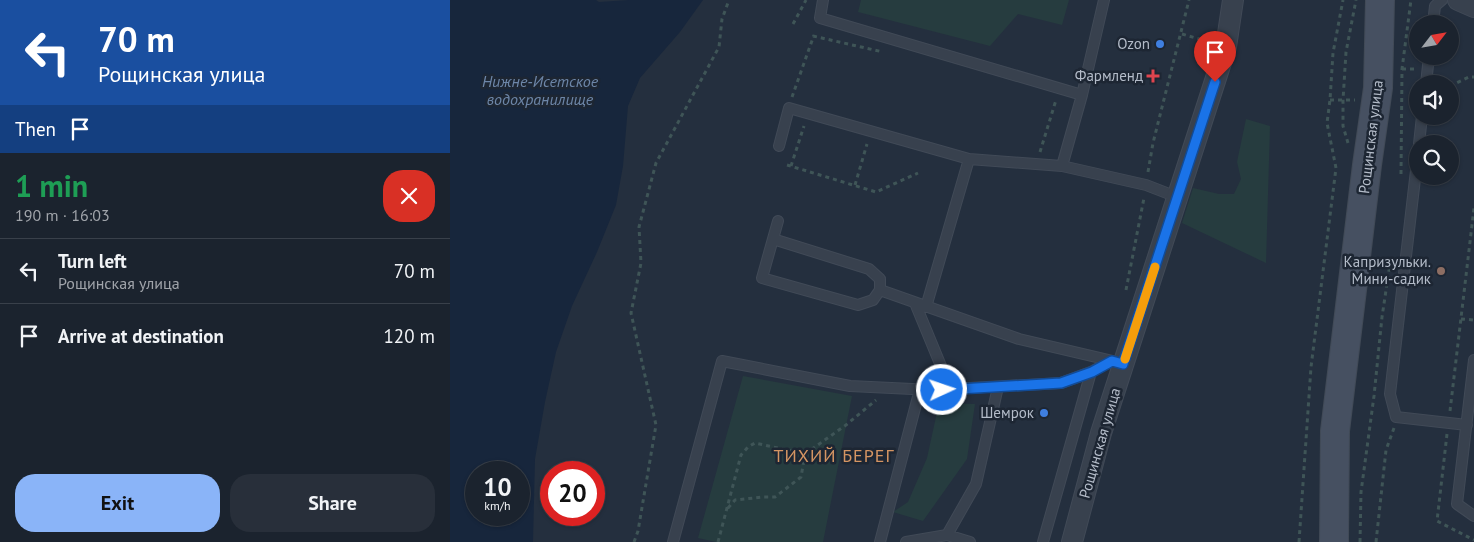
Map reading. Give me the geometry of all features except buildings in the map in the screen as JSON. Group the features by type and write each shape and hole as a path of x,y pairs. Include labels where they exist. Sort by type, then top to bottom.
{"street":[{"name":"Рощинская улица","path":"1072,542 1101,433 1117,362 1177,197 1226,47 1233,0"},
{"name":"Рощинская улица","path":"1334,542 1335,431 1378,88 1380,0"},
{"path":"1458,0 1474,7"}],"lane":[{"path":"823,0 820,18 1082,95"},
{"path":"1062,166 1082,95 1104,0"},
{"path":"1434,15 1436,6 1442,0"},
{"path":"779,146 789,108 969,159 1062,166 1146,185 1177,197"},
{"path":"926,307 969,159"},
{"path":"1414,185 1390,394 1396,417 1466,425"},
{"path":"773,239 869,269 880,279 880,290 873,300 858,305 762,278 778,221"},
{"path":"880,290 1019,338 1117,362"},
{"path":"914,303 941,366 942,390"},
{"path":"1474,360 1457,504 1474,516"},
{"path":"673,542 722,361 850,386 942,390 1061,383 1117,362"},
{"path":"1043,542 1092,372"},
{"path":"947,535 976,484 998,386"},
{"path":"880,542 920,389"},
{"path":"906,542 947,535 970,542"}],"path":[{"path":"634,542 638,531 656,425 631,313 641,262 639,227 656,163 719,47 722,19 729,0"},
{"path":"793,24 806,0"},
{"path":"1125,296 1137,240 1153,143 1182,34 1189,0"},
{"path":"1299,542 1311,367 1336,168 1327,123 1333,53 1343,0"},
{"path":"1401,177 1402,69 1412,0"},
{"path":"789,108 820,18"},
{"path":"1182,34 1226,47"},
{"path":"814,36 885,52"},
{"path":"1459,82 1469,77 1474,77"},
{"path":"1036,164 1057,96"},
{"path":"805,123 789,166 876,192 918,173"},
{"path":"845,123 841,135 868,143 855,185"},
{"path":"1450,412 1474,208"},
{"path":"1360,542 1360,492 1392,252"},
{"path":"1461,318 1474,320"},
{"path":"727,509 735,500 775,497 801,477 805,454 846,425 891,388"},
{"path":"1448,423 1437,520 1474,540"},
{"path":"1376,542 1386,450 1394,430"},
{"path":"718,542 741,455 748,447 755,443 805,454"}],"green space":[{"path":"861,0 1069,0 1062,25 1018,14 990,46 858,12"},
{"path":"1246,119 1270,126 1266,263 1182,223 1193,188 1219,194 1234,194 1241,179 1237,162"},
{"path":"743,376 852,396 823,542 716,542 698,538"},
{"path":"939,403 975,404 967,459 923,521 893,512 908,502 927,458"}],"water":[{"name":"Нижне-Исетское водохранилище","path":"450,0 596,0 599,2 703,0 680,32 640,78 628,106 623,166 616,205 572,306 556,352 545,402 535,459 533,542 450,542"}],"slow traffic":[{"path":"1125,359 1155,267"}],"place":[{"name":"Ozon","path":"1160,44"},
{"name":"Фармленд","path":"1153,76"},
{"name":"Капризульки. Мини-садик","path":"1441,271"},
{"name":"Шемрок","path":"1044,413"}],"district":[{"name":"ТИХИЙ БЕРЕГ","path":"834,456"}],"route":[{"path":"942,390 1061,383 1092,372 1112,361 1123,364 1215,82"}]}
